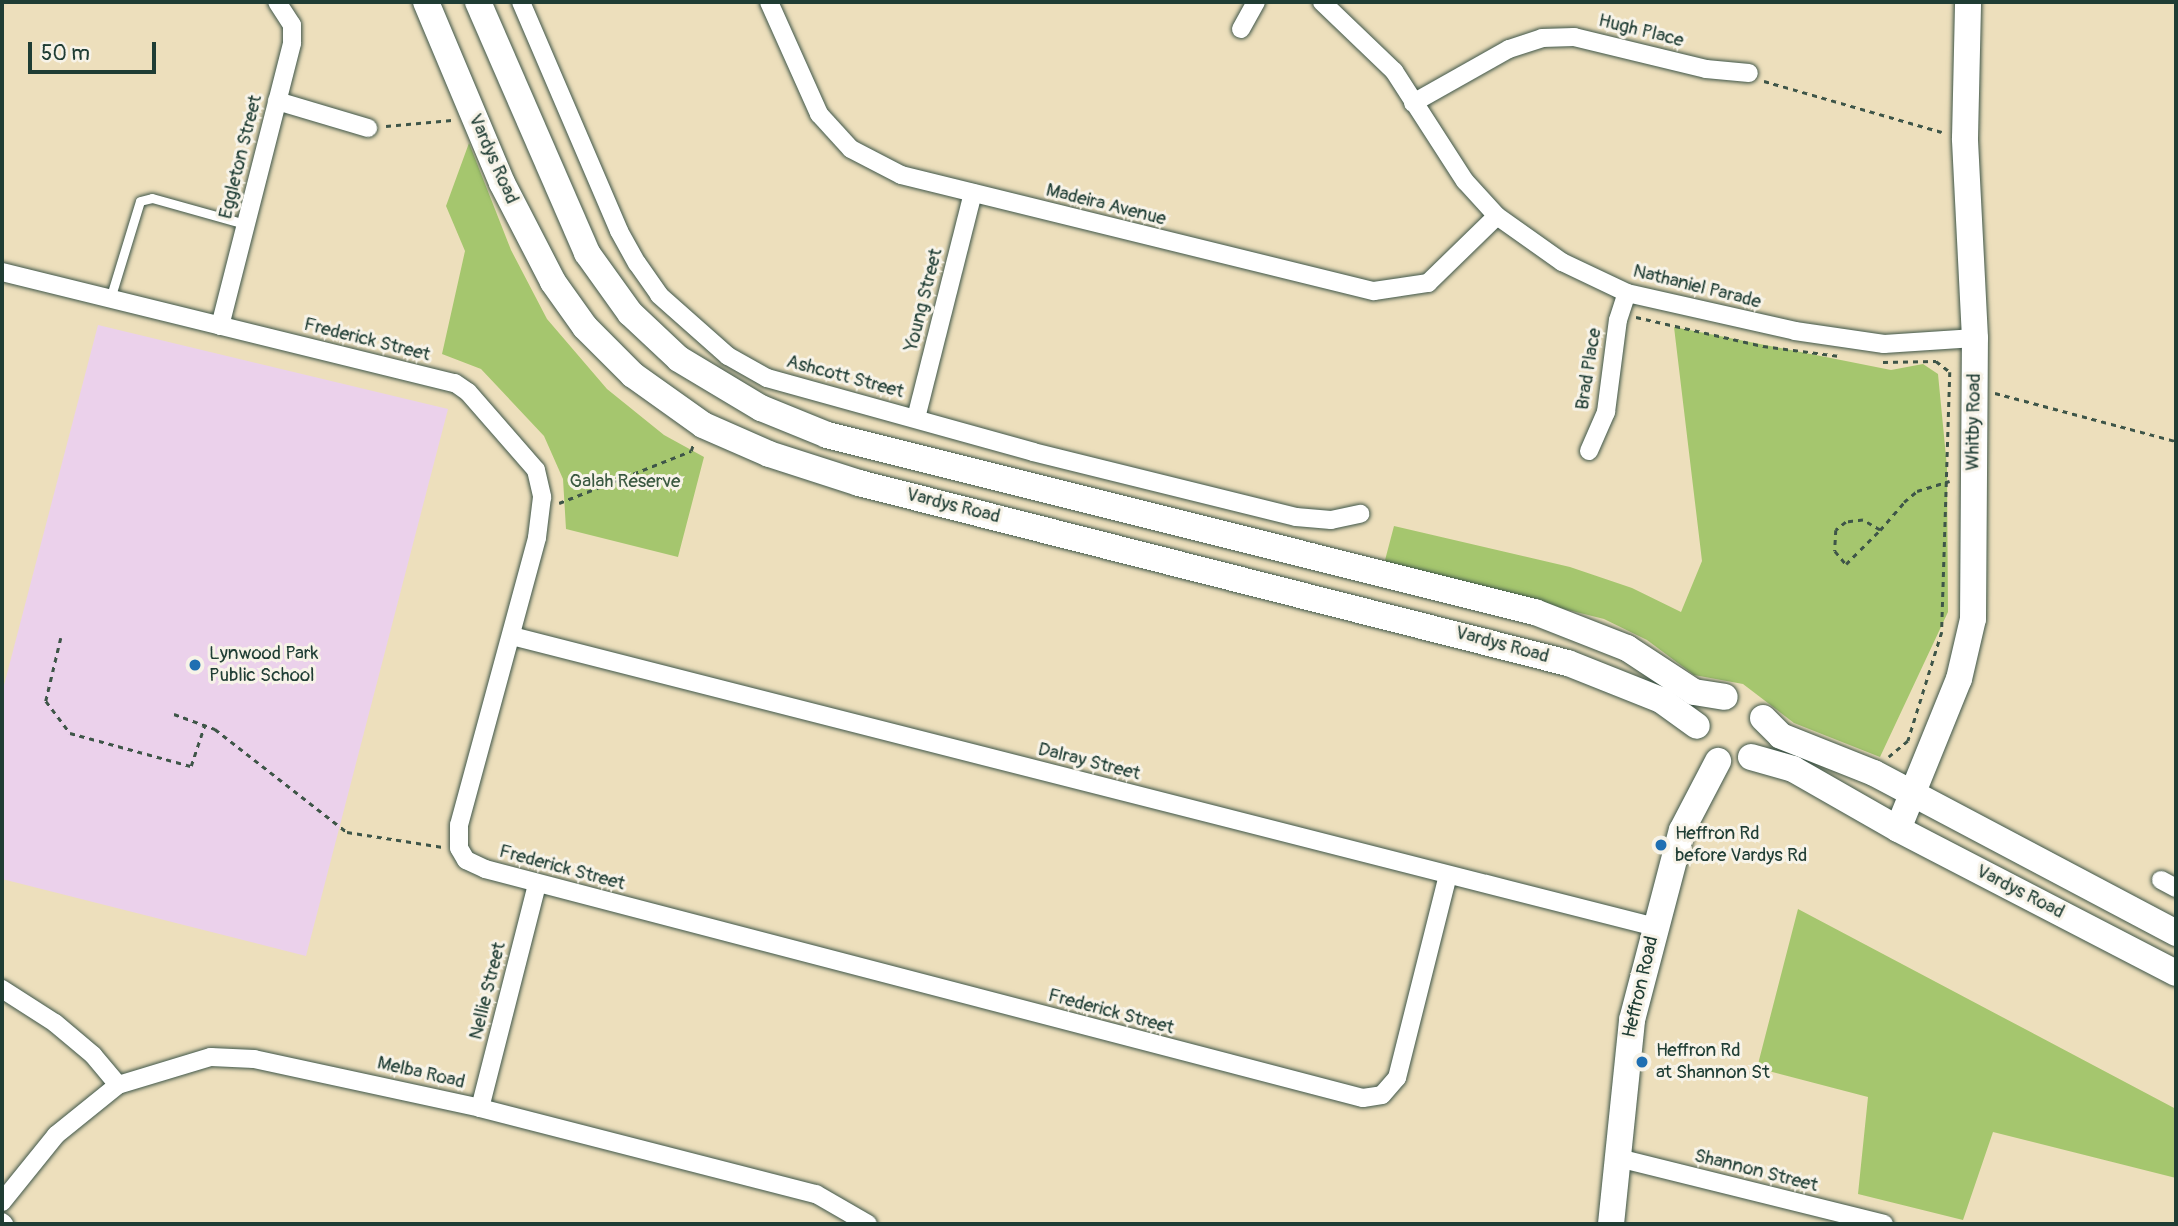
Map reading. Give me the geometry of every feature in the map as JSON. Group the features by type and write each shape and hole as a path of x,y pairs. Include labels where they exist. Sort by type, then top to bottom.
{"main road":[{"name":"Vardys Road","path":"426,2 502,183 553,282 585,327 633,375 703,425 769,454 859,483 1568,663 1661,700 1697,726"},
{"name":"Vardys Road","path":"478,2 587,254 630,313 679,359 761,408 827,435 906,456 1535,612 1627,648 1694,692 1725,697"},
{"name":"Whitby Road","path":"1898,829 1955,692 1970,639 1975,586 1962,481 1975,388 1965,138 1968,2"},
{"path":"1725,697 1748,701 1763,718 1764,739 1751,757 1729,764 1718,761 1703,750 1697,726 1707,706 1725,697"},
{"name":"Vardys Road","path":"1763,718 1781,736 1874,773 2176,933"},
{"name":"Vardys Road","path":"1751,757 1793,769 1898,829 2176,973"},
{"name":"Heffron Road","path":"1612,1224 1627,1045 1682,830 1718,761"}],"street":[{"name":"Eggleton Street","path":"220,326 293,34 289,18 277,2"},
{"name":"Ashcott Street","path":"521,2 619,231 659,295 728,356 767,378 1033,452 1296,517 1331,520 1360,514"},
{"name":"Madeira Avenue","path":"769,2 808,96 832,131 875,164 972,193 1374,290 1428,283 1497,216"},
{"path":"1241,29 1256,2"},
{"name":"Nathaniel Parade","path":"1322,2 1394,71 1465,181 1497,216 1562,262 1627,293 1740,321 1884,344 1975,338"},
{"name":"Hugh Place","path":"1413,103 1509,49 1560,37 1728,74 1749,73"},
{"path":"277,101 368,128"},
{"name":"Young Street","path":"916,418 972,193"},
{"name":"Frederick Street","path":"2,272 461,386 536,471 542,509 512,636 459,825 459,848 466,860 485,869 1363,1098 1382,1095 1397,1078 1448,875"},
{"name":"Brad Place","path":"1590,451 1606,412 1618,320 1627,293"},
{"name":"Dalray Street","path":"512,636 1656,927"},
{"name":"Nellie Street","path":"480,1108 537,884"},
{"path":"2,989 55,1023 93,1055 118,1085"},
{"name":"Melba Road","path":"2,1202 56,1135 118,1085 211,1057 254,1059 480,1108 816,1194 868,1224"},
{"name":"Shannon Street","path":"1618,1158 1884,1224"}],"lane":[{"path":"110,299 141,201 152,198 245,224"}],"path":[{"path":"1749,73 1776,88 1965,138"},
{"path":"368,128 465,118"},
{"path":"1636,317 1763,346 1846,358"},
{"path":"1874,361 1936,361 1950,372 1962,481 1942,632 1908,741 1888,758"},
{"path":"1975,388 2176,441"},
{"path":"542,509 691,451 693,445"},
{"path":"1880,530 1863,520 1846,522 1836,530 1835,551 1846,564 1880,530 1917,491 1962,481"},
{"path":"61,638 46,701 70,733 191,766 205,724"},
{"path":"174,714 205,724 347,832 459,848"}],"shaded area":[{"name":"Lynwood Park Public School","path":"98,325 448,409 306,956 2,879 2,693"}],"green space":[{"name":"Galah Reserve","path":"469,143 511,250 547,319 607,389 664,435 704,457 678,557 566,529 563,479 544,436 481,369 442,354 465,251 446,206"},
{"path":"1674,327 1891,370 1923,364 1938,374 1947,467 1948,612 1880,757 1794,723 1743,684 1694,675 1647,640 1604,619 1384,564 1394,526 1570,567 1632,588 1681,612 1702,561"},
{"path":"1798,909 2176,1109 2176,1178 1993,1132 1963,1220 1858,1194 1868,1097 1757,1068"}],"place":[{"name":"Lynwood Park Public School","path":"195,665"},
{"name":"Heffron Rd before Vardys Rd","path":"1661,845"},
{"name":"Heffron Rd at Shannon St","path":"1642,1062"}]}
